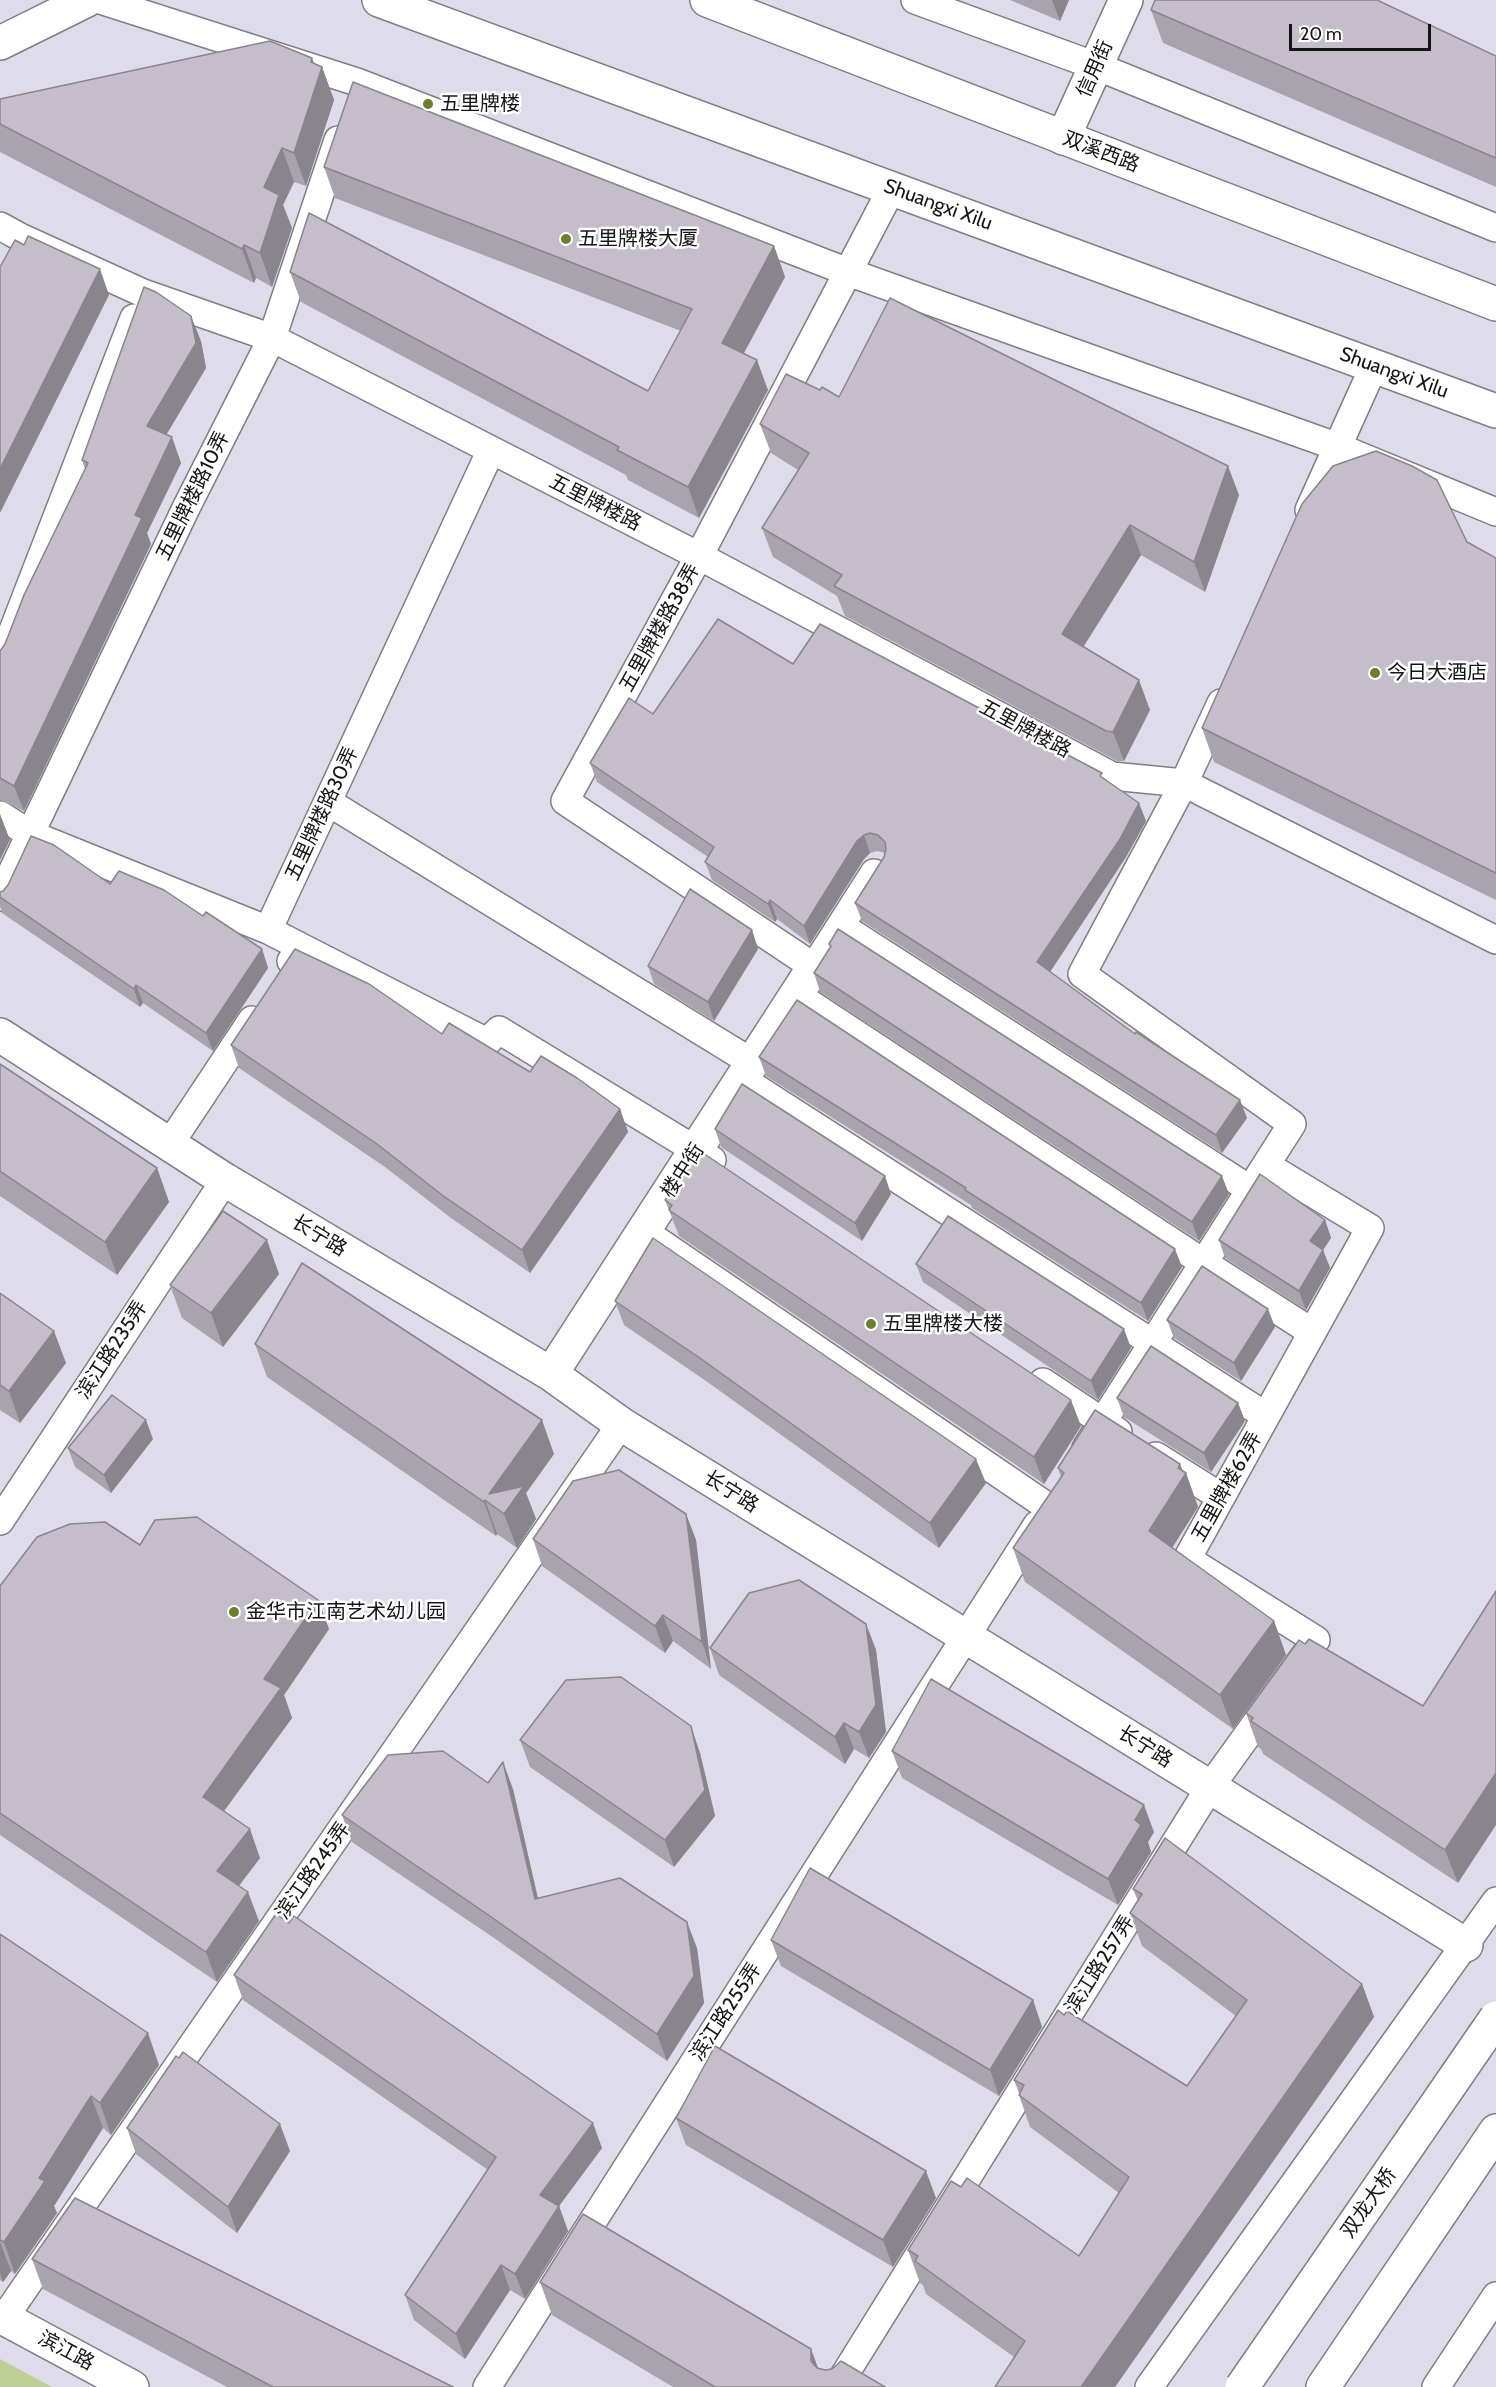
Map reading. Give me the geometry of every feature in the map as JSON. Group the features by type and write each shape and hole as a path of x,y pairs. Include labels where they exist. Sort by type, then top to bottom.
{"main road":[{"path":"0,44 87,0"},
{"name":"Shuangxi Xilu","path":"379,0 1496,411"},
{"name":"双溪西路","path":"707,0 1496,304"},
{"name":"信用街","path":"1063,138 1126,0"},
{"name":"楼中街","path":"551,1374 814,967"},
{"name":"长宁路","path":"0,1035 225,1180 551,1374 621,1424 1466,1945"},
{"name":"双龙大桥","path":"1242,2387 1496,2018"},
{"path":"1323,2387 1496,2131"},
{"name":"滨江路","path":"2,2317 132,2387"}],"lane":[{"path":"100,0 351,101 848,272 1338,447 1496,512"},
{"path":"915,0 1096,66 1496,228"},
{"name":"五里牌楼路10弄","path":"0,897 186,508 272,338 351,101"},
{"name":"五里牌楼路38弄","path":"814,967 565,801 699,556 892,188"},
{"name":"五里牌楼路","path":"10,241 143,293 272,338 699,556 1112,776 1184,783 1496,940"},
{"path":"0,664 143,293"},
{"path":"1298,534 1374,366"},
{"name":"五里牌楼路30弄","path":"268,930 491,450"},
{"path":"1184,783 1229,686"},
{"name":"滨江路255弄","path":"487,2387 1292,1124 1082,974 1184,783"},
{"path":"328,802 748,1071 1153,1343 1266,1416"},
{"path":"0,815 30,834 268,930 487,1042 499,1030 696,1149 736,1176"},
{"path":"814,967 878,867"},
{"path":"841,926 1251,1190"},
{"path":"169,1145 301,946"},
{"path":"796,995 1312,1332"},
{"name":"五里牌楼62弄","path":"1210,1787 1316,1640 1186,1559 1370,1228 1266,1165"},
{"name":"滨江路235弄","path":"0,1521 225,1180"},
{"path":"643,1231 1060,1488"},
{"path":"1023,1369 1221,1497"},
{"name":"滨江路245弄","path":"2,2317 621,1424"},
{"name":"滨江路257弄","path":"837,2387 1210,1787"},
{"path":"1149,2387 1496,1901"},
{"path":"1436,2387 1496,2296"}],"green space":[{"path":"0,2359 52,2387 0,2387"}],"building":[{"path":"1155,0 1377,0 1496,56 1496,158 1151,10"},
{"path":"270,41 312,58 311,62 322,67 294,153 282,148 264,187 279,195 260,253 244,245 242,249 0,124 0,99"},
{"path":"353,82 774,246 722,343 757,360 688,487 617,450 619,447 290,272 309,213 648,391 692,309 324,167"},
{"path":"28,236 100,269 0,469 0,267 15,240 24,245"},
{"path":"144,287 156,292 191,316 196,343 147,426 172,437 135,515 142,518 14,786 0,778 0,651 5,644 24,595 88,463 82,460"},
{"path":"890,298 1228,466 1194,562 1130,525 1062,634 1139,680 1113,732 1106,731 834,586 842,575 762,528 809,453 760,424 786,374 820,390 822,387 839,397"},
{"name":"今日大酒店","path":"1376,451 1412,466 1437,480 1467,542 1496,558 1496,873 1202,728 1302,504 1333,466"},
{"path":"718,619 793,664 820,624 1102,773 1100,776 1139,803 1120,839 1037,962 1135,1034 1136,1032 1240,1100 1216,1135 855,903 884,857 885,842 878,835 870,833 857,841 804,926 770,900 768,904 705,862 714,847 590,763 629,698 653,714"},
{"path":"31,836 54,845 110,884 119,871 164,890 203,916 206,912 262,949 206,1033 136,985 134,989 0,897 0,892 8,885"},
{"path":"690,889 752,930 708,1002 648,966"},
{"path":"838,929 1222,1176 1192,1222 814,973 831,946 829,944"},
{"path":"295,949 369,984 442,1034 449,1023 530,1072 541,1056 620,1109 522,1250 442,1195 377,1144 231,1045"},
{"path":"797,1000 1175,1249 1141,1303 965,1190 966,1188 759,1057"},
{"path":"0,1064 157,1168 105,1242 0,1171"},
{"path":"742,1084 885,1176 855,1223 715,1129"},
{"name":"五里牌楼大楼","path":"700,1151 1071,1400 1034,1457 669,1210 672,1205 665,1200"},
{"path":"1260,1174 1325,1220 1310,1241 1323,1250 1299,1291 1219,1240"},
{"path":"223,1211 267,1240 211,1313 170,1285"},
{"path":"948,1216 1124,1329 1091,1381 916,1264"},
{"path":"653,1238 976,1459 930,1523 697,1356 615,1301"},
{"path":"302,1263 542,1420 489,1494 524,1486 504,1514 255,1344"},
{"path":"1202,1266 1268,1309 1234,1363 1167,1320"},
{"path":"0,1293 54,1331 9,1391 0,1385"},
{"path":"1151,1346 1238,1403 1204,1453 1117,1398"},
{"path":"112,1395 146,1420 104,1475 68,1448"},
{"path":"1095,1410 1180,1464 1178,1468 1186,1473 1149,1531 1274,1621 1220,1695 1013,1548 1064,1473 1058,1468"},
{"path":"619,1470 686,1514 702,1642 663,1615 655,1626 533,1539 573,1481"},
{"path":"197,1517 318,1600 264,1679 281,1688 203,1797 250,1829 217,1871 248,1892 206,1952 0,1813 0,1586 37,1537 70,1524 105,1522 140,1545 155,1520"},
{"path":"799,1580 866,1624 876,1705 859,1732 844,1723 835,1737 710,1648 749,1593"},
{"path":"1496,1591 1496,1773 1445,1850 1251,1721 1253,1718 1246,1713 1299,1640 1305,1644 1309,1639 1423,1706"},
{"path":"621,1677 691,1726 705,1790 665,1840 520,1740 566,1680"},
{"path":"931,1679 1144,1805 1135,1820 1141,1825 1108,1879 892,1751"},
{"path":"443,1751 488,1783 503,1762 535,1899 620,1878 687,1922 694,1976 657,2034 342,1815 388,1755"},
{"path":"1165,1838 1362,1984 1081,2387 995,2387 1025,2341 915,2261 918,2256 908,2250 951,2181 961,2187 967,2178 1079,2256 1129,2177 1019,2095 1024,2085 1014,2080 1058,2010 1064,2015 1067,2011 1187,2086 1247,2000 1130,1913 1142,1894 1133,1889"},
{"path":"810,1868 1033,2000 990,2070 771,1940"},
{"path":"276,1914 289,1923 294,1916 593,2123 540,2195 559,2206 515,2274 501,2265 456,2334 405,2295 496,2157 234,1975"},
{"path":"0,1934 148,2033 100,2103 91,2096 39,2178 45,2181 4,2242 0,2240"},
{"path":"715,2046 926,2171 883,2240 676,2118"},
{"path":"183,2052 280,2124 228,2207 127,2128 176,2056 179,2058"},
{"path":"75,2198 453,2387 273,2387 32,2259"},
{"path":"583,2214 811,2349 811,2361 817,2368 832,2369 841,2361 885,2387 715,2387 540,2282"}],"place":[{"name":"五里牌楼","path":"428,104"},
{"name":"五里牌楼大厦","path":"566,239"},
{"name":"今日大酒店","path":"1375,673"},
{"name":"五里牌楼大楼","path":"871,1324"},
{"name":"金华市江南艺术幼儿园","path":"234,1612"}]}
